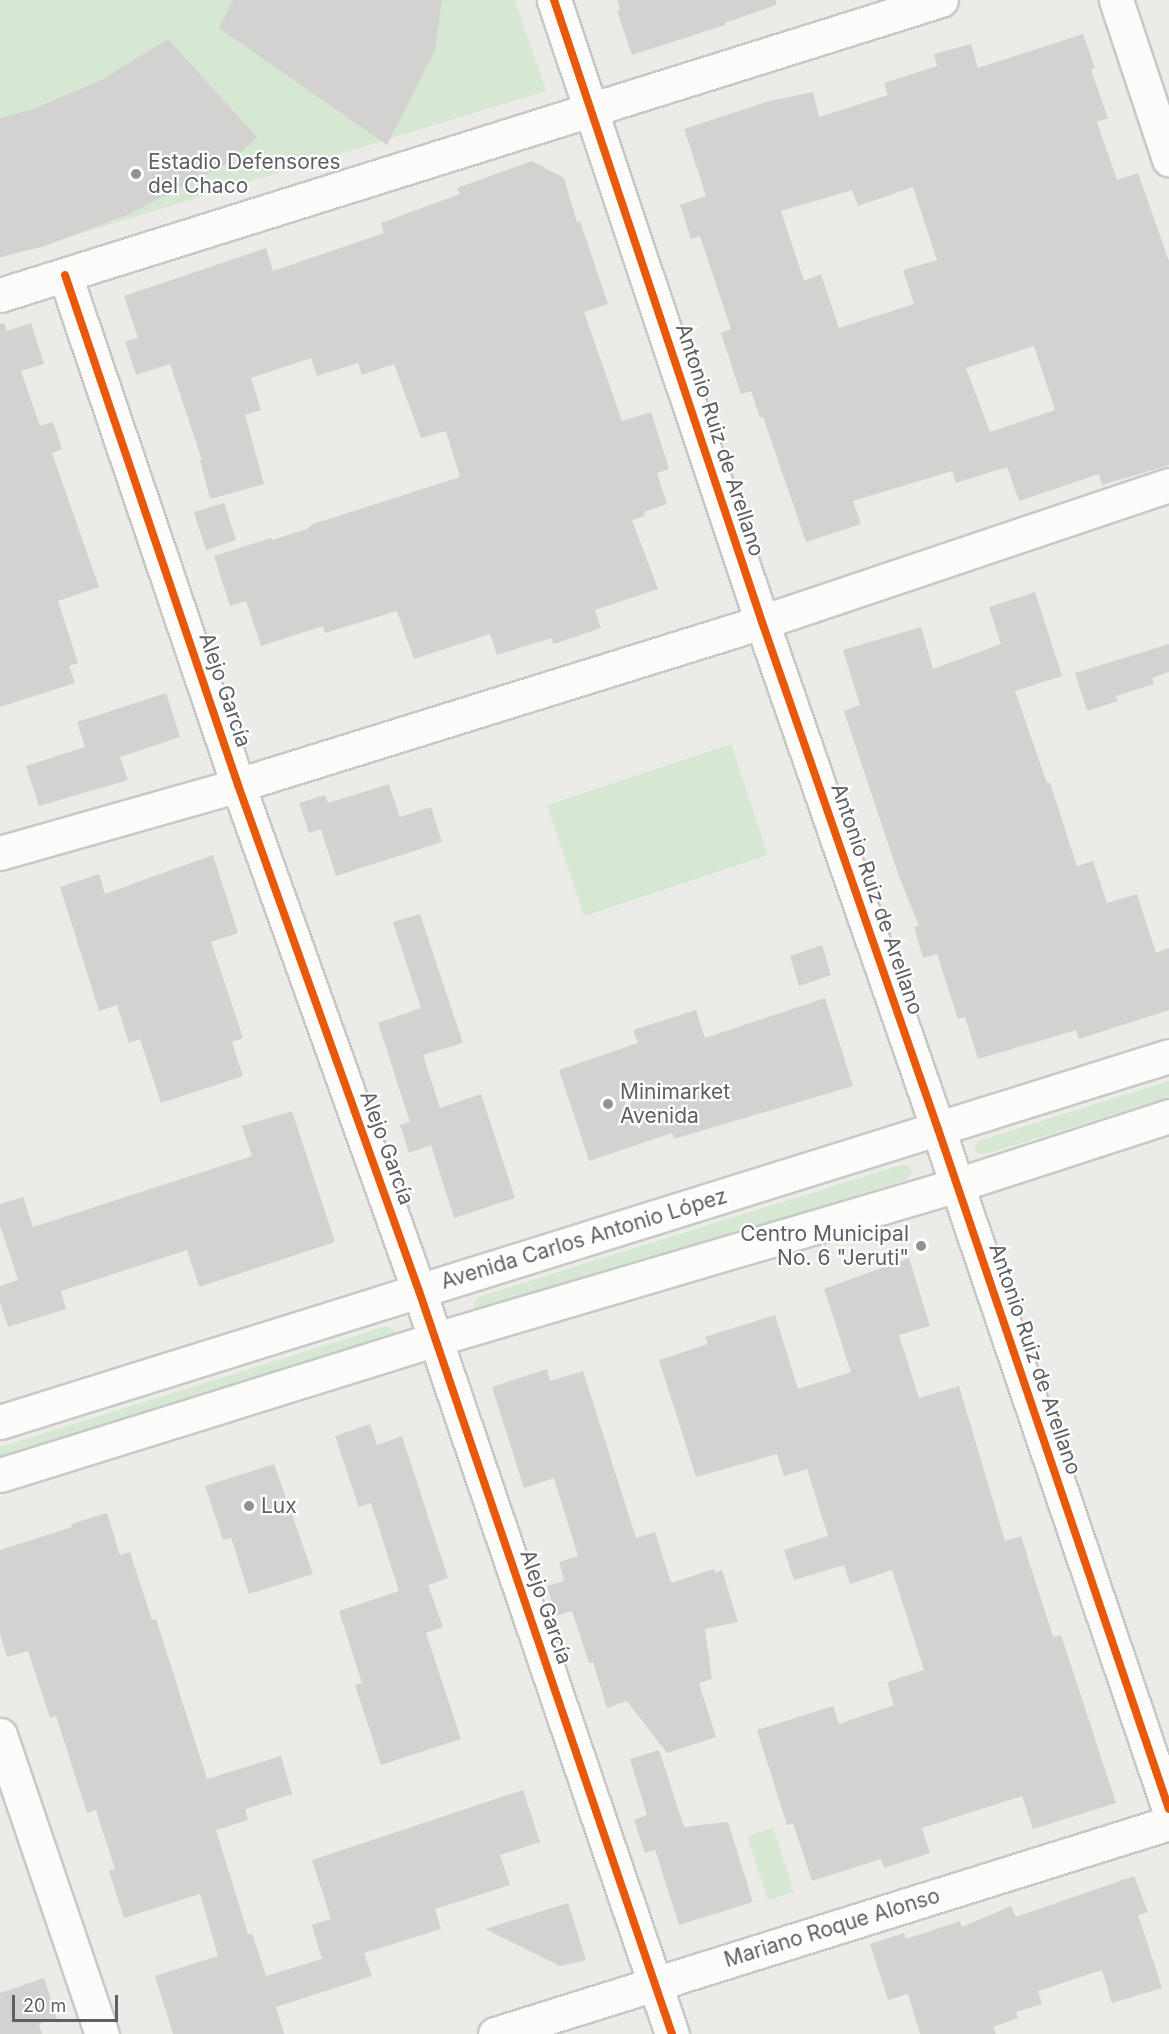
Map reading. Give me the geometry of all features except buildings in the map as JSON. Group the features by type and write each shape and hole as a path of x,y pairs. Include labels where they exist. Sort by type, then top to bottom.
{"street":[{"name":"Antonio Ruiz de Arellano","path":"554,0 762,622 938,1128 1169,1809"},
{"path":"0,295 941,0"},
{"path":"1116,0 1169,159"},
{"name":"Alejo García","path":"65,275 238,785 436,1339 672,2034"},
{"path":"0,853 238,785 762,622 1169,485"},
{"name":"Avenida Carlos Antonio López","path":"0,1422 1169,1056"},
{"path":"0,1475 436,1339 957,1185 1169,1116"},
{"path":"0,1735 102,2034"},
{"name":"Mariano Roque Alonso","path":"495,2034 1169,1823"}],"green space":[{"name":"Estadio Defensores del Chaco","path":"0,0 515,0 546,91 0,258"},
{"path":"731,744 768,855 584,916 547,805"},
{"path":"1169,1081 1169,1097 986,1154 976,1153 974,1148 981,1140"},
{"path":"907,1165 913,1171 906,1180 483,1313 474,1310 474,1301 478,1297"},
{"path":"387,1326 394,1330 394,1338 0,1464 0,1447"},
{"path":"773,1828 794,1892 768,1900 747,1836"}],"cycle path":[{"path":"554,0 762,622 938,1129 1169,1809"},
{"path":"65,275 238,785 419,1291 672,2034"}],"place":[{"name":"Estadio Defensores del Chaco","path":"136,174"},
{"name":"Minimarket Avenida","path":"608,1104"},
{"name":"Centro Municipal No. 6 \"Jeruti\"","path":"921,1246"},
{"name":"Lux","path":"249,1506"}]}
